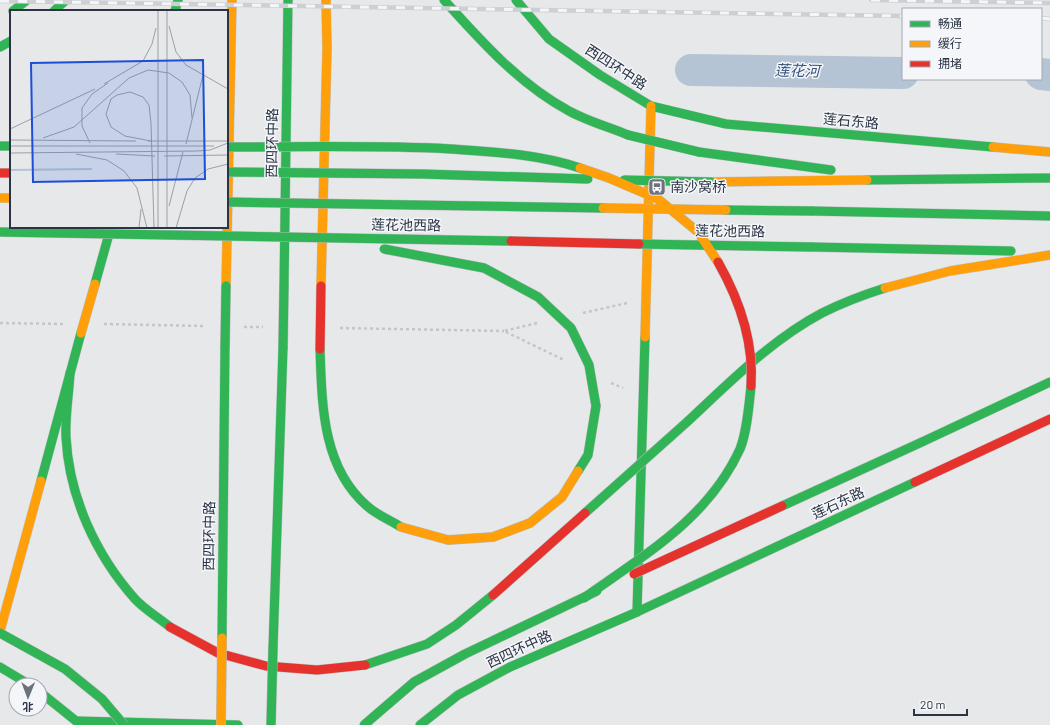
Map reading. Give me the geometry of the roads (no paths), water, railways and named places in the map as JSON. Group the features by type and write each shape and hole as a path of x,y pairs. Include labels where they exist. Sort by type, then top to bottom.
{"main road":[{"path":"14,10 27,0"},
{"path":"55,10 66,0"},
{"path":"175,10 178,0"},
{"name":"西四环中路","path":"228,191 232,0"},
{"name":"西四环中路","path":"272,725 273,648 283,348 288,0"},
{"path":"324,238 484,268 538,297 571,328 589,365 596,406 588,455 562,497 530,523 493,537 448,540 401,527 366,505 346,483 333,456 325,428 320,349 326,0"},
{"path":"444,0 492,54 552,101 570,112 628,135 699,152 906,180"},
{"name":"西四环中路","path":"516,0 549,39 600,75 651,106"},
{"path":"0,47 10,42"},
{"path":"638,612 651,106"},
{"name":"莲石东路","path":"651,106 726,124 1050,152"},
{"path":"228,147 409,147 499,152 559,162 609,178 658,199 698,232 719,263 737,299 748,336 752,370 749,408 740,448 713,495 677,532 584,598"},
{"path":"228,172 422,174 711,182 1050,178"},
{"name":"莲花池西路","path":"228,202 1050,216"},
{"path":"112,228 81,333 0,632 66,669 102,700 124,725"},
{"name":"西四环中路","path":"221,725 227,228"},
{"name":"莲花池西路","path":"0,232 812,247 1050,253"},
{"path":"70,373 66,428 71,470 82,513 101,555 130,594 167,627 205,649 247,663 293,670 336,669 378,663 418,649 455,626 493,595 766,350 794,330 824,312 867,293 941,273 1050,253"},
{"path":"364,725 414,682 465,654 1050,382"},
{"name":"莲石东路","path":"638,612 1050,419"},
{"name":"西四环中路","path":"420,725 458,695 510,667 638,612"},
{"path":"0,667 17,677"},
{"path":"48,698 79,723 238,725"}],"waterway":[{"name":"莲花河","path":"691,70 902,73"},
{"name":"莲花河","path":"1042,74 1050,75"}],"railway":[{"path":"871,0 1050,3"},
{"path":"0,1 902,16"},
{"path":"1042,18 1050,19"}],"place":[{"name":"南沙窝桥","path":"657,187"}]}
